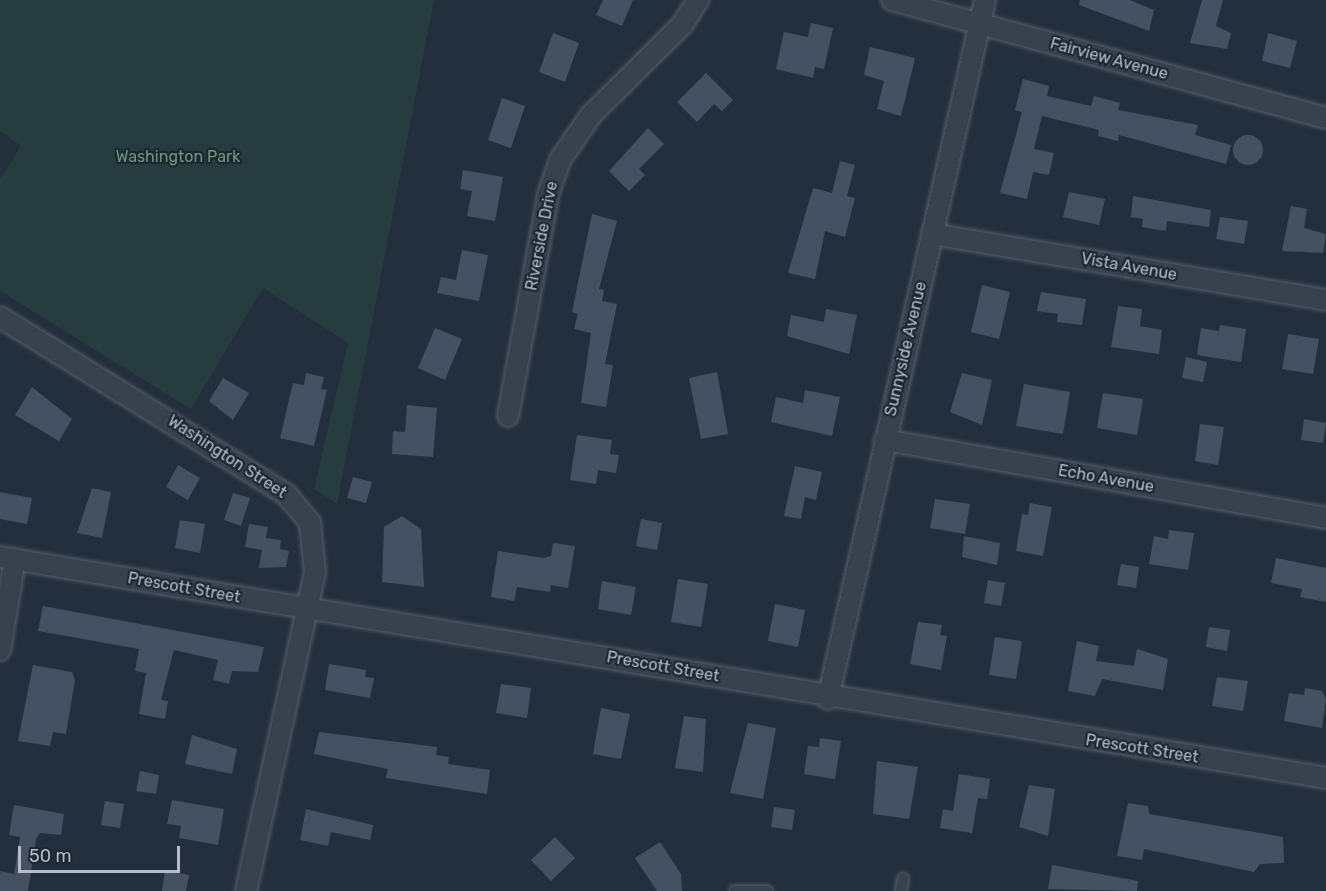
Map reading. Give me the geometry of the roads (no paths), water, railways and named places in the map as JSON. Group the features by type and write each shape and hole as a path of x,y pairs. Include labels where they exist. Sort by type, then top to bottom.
{"street":[{"name":"Riverside Drive","path":"508,416 548,195 560,160 586,121 682,25 698,0"},
{"name":"Fairview Avenue","path":"892,0 1326,118"},
{"name":"Sunnyside Avenue","path":"828,699 985,0"},
{"name":"Vista Avenue","path":"932,234 1326,300"},
{"name":"Washington Street","path":"0,316 296,503 316,548 308,609 246,891"},
{"name":"Echo Avenue","path":"885,440 1326,518"},
{"name":"Prescott Street","path":"8,558 709,674 828,699 1326,778"},
{"path":"0,650 8,558"}],"lane":[{"path":"901,891 903,878"},
{"path":"735,891 767,891"}],"park label":[{"name":"Washington Park","path":"178,157"}]}
